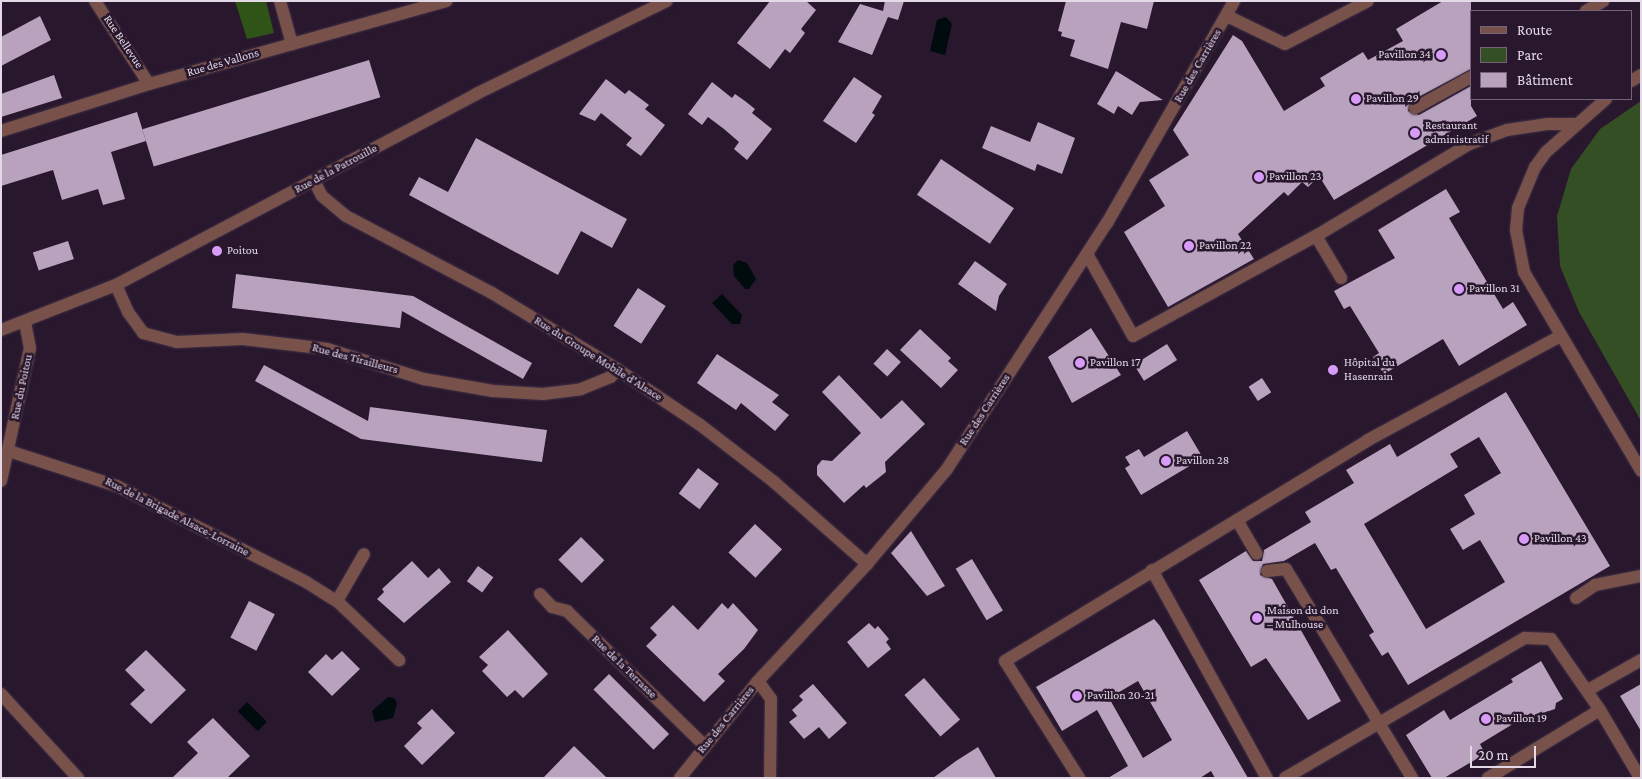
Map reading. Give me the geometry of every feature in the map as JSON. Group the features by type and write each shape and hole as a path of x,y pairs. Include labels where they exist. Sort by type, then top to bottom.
{"street":[{"name":"Rue Bellevue","path":"95,1 149,84"},
{"path":"280,1 292,44"},
{"name":"Rue des Vallons","path":"1,131 149,84 447,1"},
{"name":"Rue de la Patrouille","path":"1,330 116,284 476,94 667,1"},
{"name":"Rue des Carrières","path":"680,778 758,681 866,564 947,469 1087,254 1228,16 1234,1"},
{"path":"1228,16 1285,44 1368,1"},
{"path":"1588,10 1603,1"},
{"path":"1414,108 1470,78"},
{"path":"1605,100 1575,124 1535,167 1520,201 1516,230 1524,272 1641,472"},
{"path":"1087,254 1133,336 1316,236 1469,144 1507,130 1547,124 1575,124"},
{"name":"Rue du Groupe Mobile d'Alsace","path":"314,181 322,196 346,216 492,293 617,369 699,424 774,482 866,564"},
{"path":"1316,236 1341,278"},
{"name":"Rue des Tirailleurs","path":"116,284 128,312 143,333 177,342 243,339 327,349 424,378 493,391 542,394 581,389 611,377 617,369"},
{"name":"Rue du Poitou","path":"1,481 30,348 25,322"},
{"path":"1079,778 1005,661 1368,440 1560,336"},
{"name":"Rue de la Brigade Alsace-Lorraine","path":"9,451 117,486 337,601 399,660"},
{"path":"1238,520 1257,554"},
{"path":"337,601 364,554"},
{"path":"1267,571 1286,569 1412,778"},
{"path":"1152,570 1267,778"},
{"path":"1576,598 1595,585 1641,576"},
{"name":"Rue de la Terrasse","path":"540,594 552,607 567,611 705,746"},
{"path":"1285,778 1380,725 1524,638 1551,639 1588,690 1640,778"},
{"path":"1588,690 1641,660"},
{"path":"758,681 771,699 770,778"},
{"path":"1,694 78,778"},
{"path":"1488,778 1600,710"}],"green space":[{"path":"235,1 266,1 274,33 247,39"},
{"path":"1641,101 1641,421 1579,312 1560,266 1557,216 1571,169 1600,129"}],"shaded area":[{"path":"946,17 952,24 945,55 930,51 937,20"},
{"path":"738,260 747,263 756,279 749,289 745,289 734,276 733,265"},
{"path":"722,294 742,315 740,324 732,324 712,303"},
{"path":"388,697 394,698 397,703 393,718 375,722 372,711"},
{"path":"247,702 267,722 258,731 238,711"}],"building":[{"path":"770,1 806,1 816,10 801,29 805,33 790,53 785,49 770,69 737,43"},
{"path":"885,1 904,1 898,20 888,17 872,55 838,42 860,4 883,11"},
{"path":"1066,1 1154,1 1147,29 1121,22 1108,69 1070,56 1075,40 1061,36 1062,32 1058,31"},
{"path":"1443,1 1471,1 1470,70 1411,101 1408,111 1419,115 1470,87 1471,106 1477,116 1334,200 1319,176 1308,187 1302,182 1288,196 1284,192 1238,234 1254,259 1168,307 1124,232 1165,206 1149,180 1189,155 1173,130 1233,35 1242,41 1284,111 1325,86 1320,78 1363,52 1368,60 1403,41 1396,29"},
{"path":"40,16 51,40 1,66 1,37"},
{"path":"369,60 380,97 154,167 142,129"},
{"path":"1116,71 1163,100 1140,102 1132,115 1118,106 1114,114 1097,104"},
{"path":"54,75 62,98 1,117 1,94"},
{"path":"854,77 882,96 872,113 875,115 856,143 823,121"},
{"path":"606,79 625,94 629,90 649,105 645,109 665,125 641,156 626,145 632,138 601,113 595,121 579,114"},
{"path":"712,82 732,98 735,94 745,101 755,109 752,113 772,129 747,160 734,149 739,142 724,129 708,117 702,125 688,114"},
{"path":"137,112 146,141 111,152 125,199 103,205 98,189 62,200 53,170 1,186 1,155"},
{"path":"1038,122 1075,138 1062,174 1037,164 1035,171 982,148 991,126 1030,142"},
{"path":"476,138 627,219 612,248 581,231 558,275 409,195 419,177 448,192"},
{"path":"941,159 1014,208 990,244 917,195"},
{"path":"1446,189 1460,212 1449,218 1503,309 1513,302 1527,325 1459,366 1443,339 1384,374 1373,357 1379,353 1350,306 1344,309 1334,291 1395,258 1378,230"},
{"path":"68,241 74,259 39,271 33,252"},
{"path":"975,261 1007,284 999,296 996,311 958,284"},
{"path":"236,274 413,296 532,363 523,379 402,311 400,328 232,308"},
{"path":"638,288 666,306 641,344 613,326"},
{"name":"Pavillon 17","path":"1091,328 1121,375 1072,403 1048,357"},
{"path":"920,329 951,358 948,361 958,370 941,388 900,350"},
{"path":"1167,344 1177,360 1144,381 1134,365"},
{"path":"887,349 901,362 887,377 873,364"},
{"path":"717,354 779,395 772,402 789,415 775,431 741,403 736,410 697,383"},
{"path":"264,365 368,421 370,407 547,430 542,462 361,439 255,381"},
{"path":"839,375 881,419 902,400 925,424 885,462 886,472 866,488 864,485 844,503 817,475 817,466 822,460 832,461 861,433 822,392"},
{"path":"1262,378 1271,392 1258,401 1249,387"},
{"name":"Pavillon 43","path":"1506,392 1610,566 1408,685 1388,652 1382,656 1369,635 1374,632 1336,568 1331,570 1315,543 1284,561 1263,564 1260,575 1272,579 1341,701 1308,720 1266,658 1251,667 1199,580 1246,551 1253,561 1262,561 1264,550 1311,522 1305,512 1354,483 1346,470 1390,444 1397,457","holes":["1479,437 1501,473 1464,495 1475,514 1450,529 1463,550 1480,540 1505,582 1426,629 1364,524 1458,467 1450,454"]},
{"name":"Pavillon 28","path":"1187,431 1203,458 1141,495 1125,468 1130,465 1125,457 1139,449 1144,457"},
{"path":"698,468 719,484 700,509 679,494"},
{"path":"755,524 782,549 755,578 728,553"},
{"path":"911,531 945,586 927,596 891,553"},
{"path":"581,537 604,560 582,583 558,560"},
{"path":"972,559 1003,610 987,620 956,569"},
{"path":"412,561 428,578 439,568 451,582 404,623 377,599 384,592 382,589"},
{"path":"478,566 493,577 482,593 467,581"},
{"path":"249,601 275,614 256,651 230,638"},
{"path":"722,603 728,609 733,603 758,630 744,649 718,674 725,681 704,702 646,646 657,635 650,628 673,605 698,630"},
{"name":"Pavillon 20-21","path":"1154,619 1160,626 1248,778 1215,778 1211,771 1200,778 1108,778 1128,766 1097,710 1062,731 1036,687","holes":["1138,681 1172,740 1143,758 1109,698"]},
{"path":"869,623 875,629 878,626 889,639 886,642 891,649 868,668 847,642"},
{"path":"508,630 548,674 523,698 515,690 507,697 482,671 488,665 479,657"},
{"path":"146,650 186,690 151,724 130,704 145,690 125,670"},
{"path":"342,651 360,669 332,696 308,672 326,654 332,660"},
{"name":"Pavillon 19","path":"1541,661 1563,699 1556,703 1555,709 1534,716 1531,713 1480,744 1485,754 1444,778 1432,778 1406,735 1444,710 1450,720 1513,682 1511,679"},
{"path":"609,674 669,734 654,750 593,690"},
{"path":"924,678 960,720 940,737 904,695"},
{"path":"813,684 847,723 829,739 819,727 804,739 789,722 797,716 792,710 803,700 799,696"},
{"path":"1641,684 1641,731 1620,696"},
{"path":"432,709 455,733 422,765 404,746 422,728 417,723"},
{"path":"213,718 250,756 227,778 172,778 198,753 187,742"},
{"path":"574,746 607,778 543,778"},
{"path":"978,747 996,778 933,778 956,761"}],"place":[{"name":"Pavillon 34","path":"1441,55"},
{"name":"Pavillon 29","path":"1356,99"},
{"name":"Restaurant administratif","path":"1415,133"},
{"name":"Pavillon 23","path":"1259,177"},
{"name":"Pavillon 22","path":"1189,246"},
{"name":"Poitou","path":"217,251"},
{"name":"Pavillon 31","path":"1459,289"},
{"name":"Pavillon 17","path":"1080,363"},
{"name":"Hôpital du Hasenrain","path":"1333,370"},
{"name":"Pavillon 28","path":"1166,461"},
{"name":"Pavillon 43","path":"1524,539"},
{"name":"Maison du don – Mulhouse","path":"1257,618"},
{"name":"Pavillon 20-21","path":"1077,696"},
{"name":"Pavillon 19","path":"1486,719"}]}
